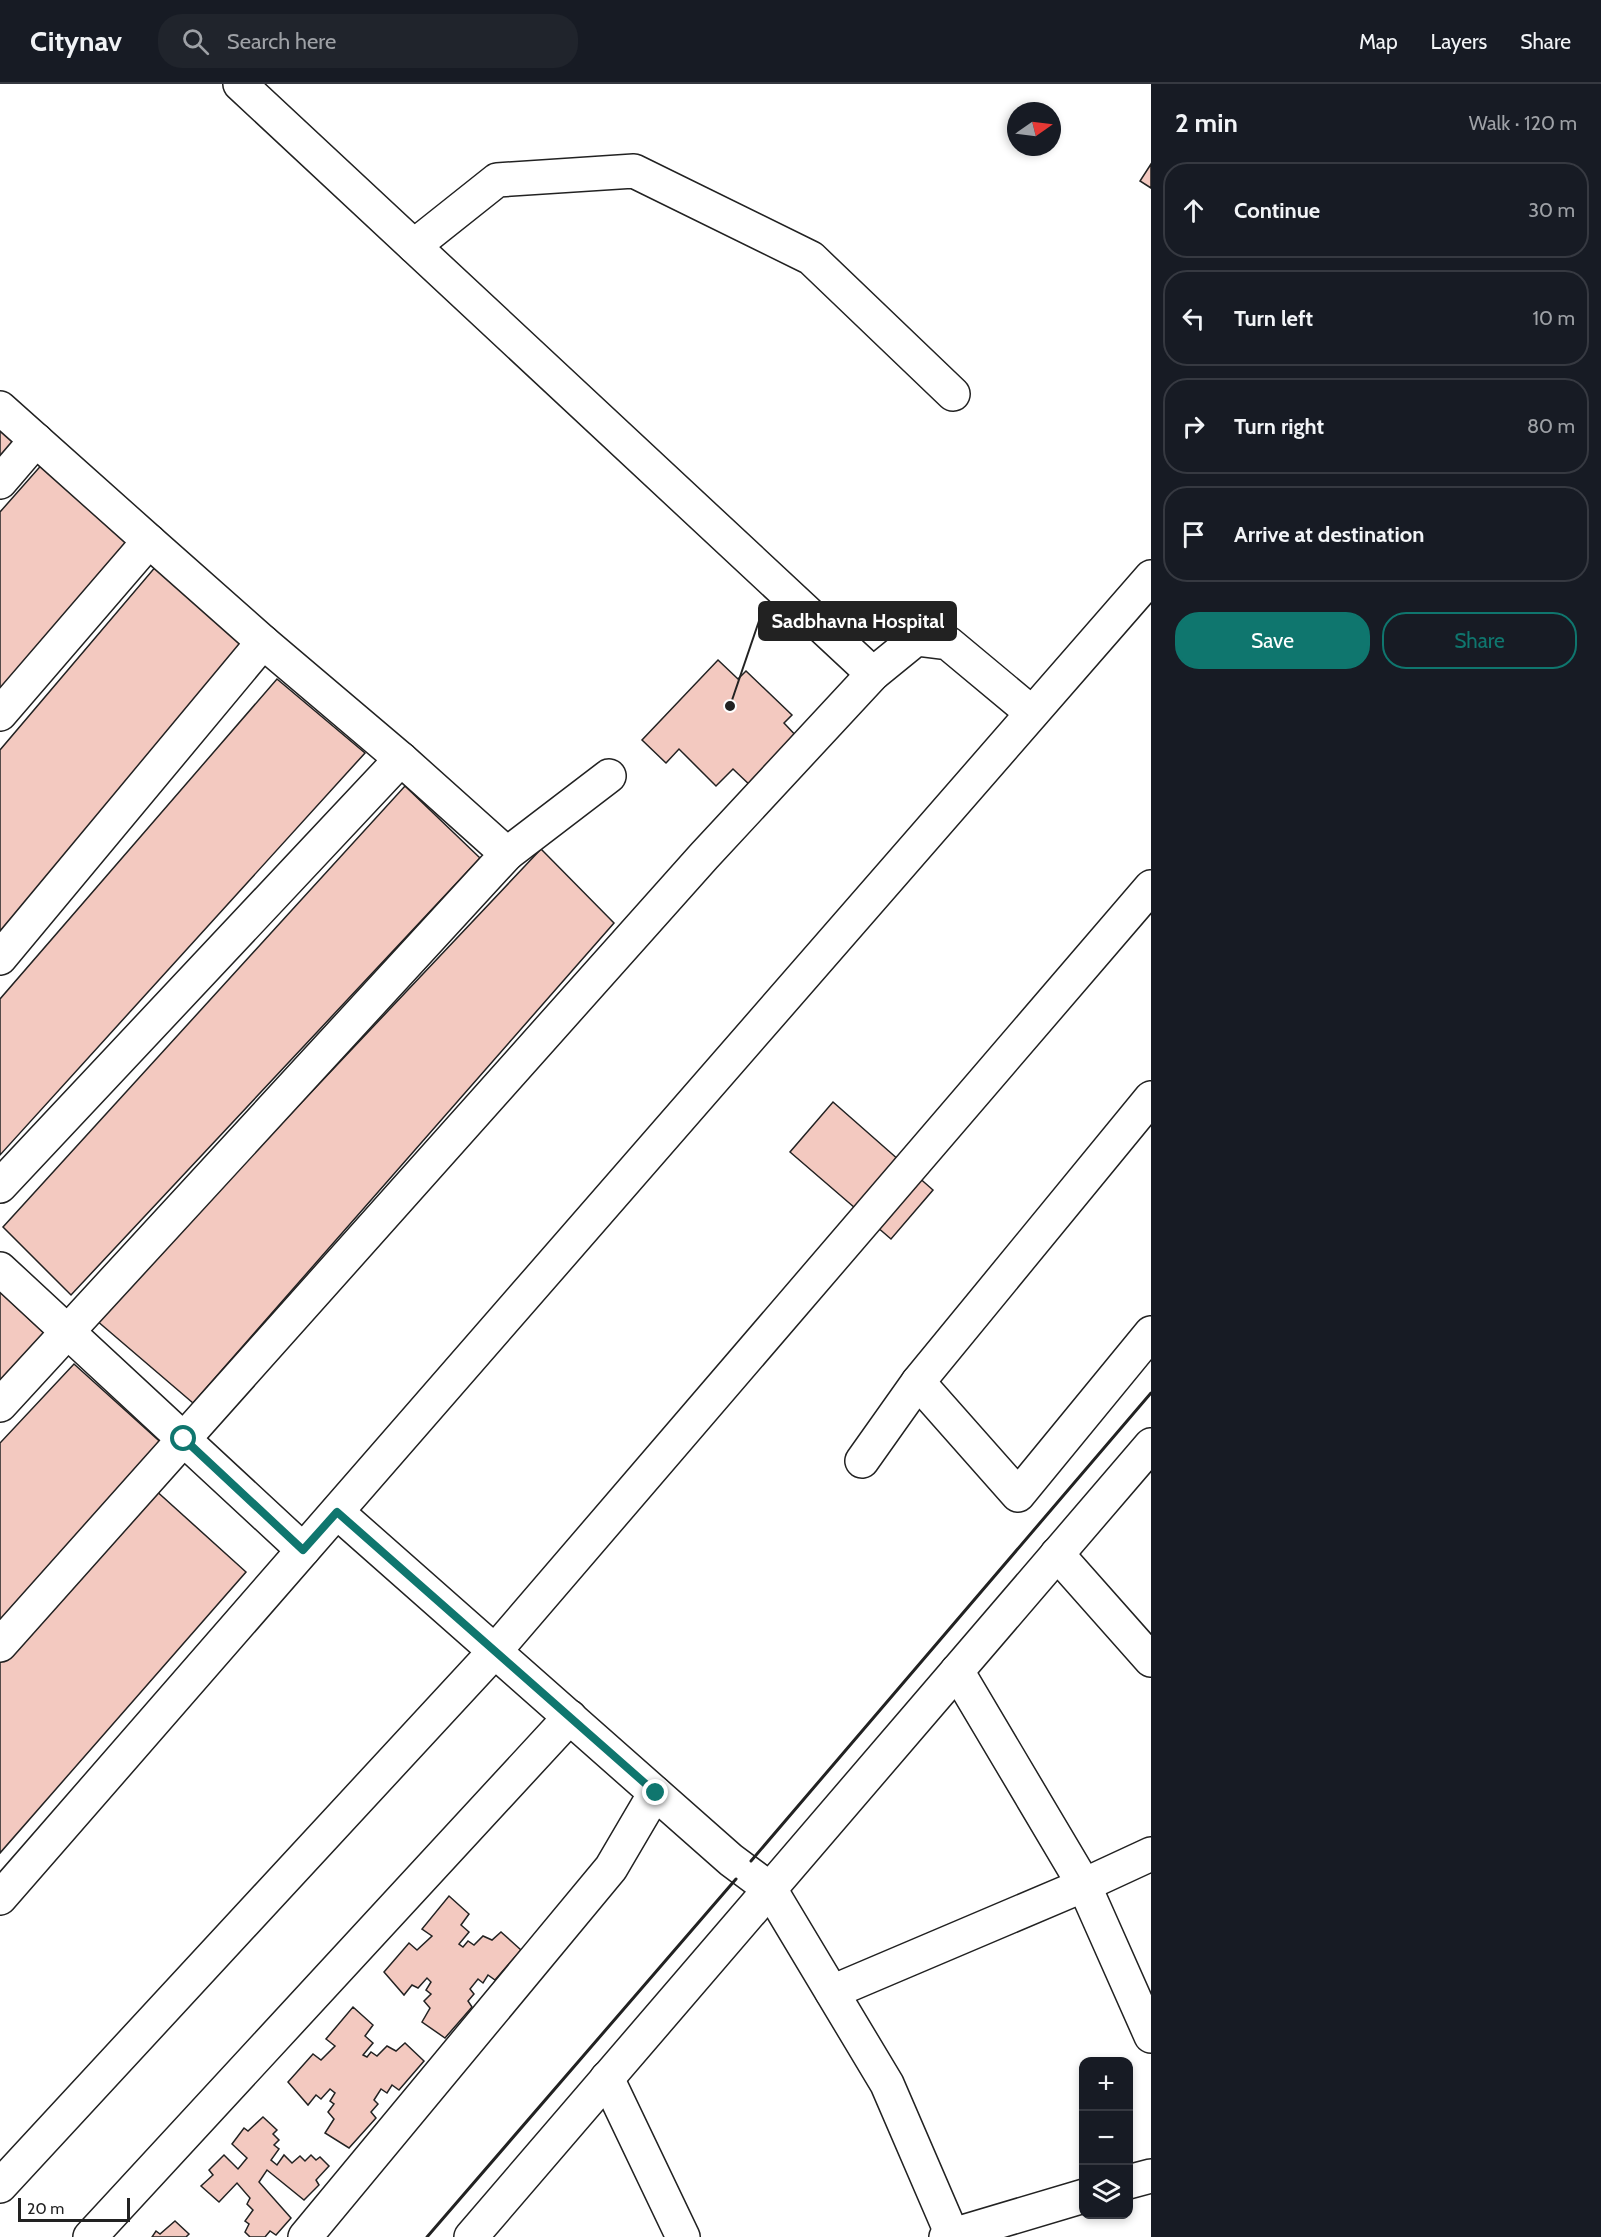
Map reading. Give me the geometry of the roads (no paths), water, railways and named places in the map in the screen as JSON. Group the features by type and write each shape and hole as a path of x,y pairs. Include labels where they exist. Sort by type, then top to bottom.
{"street":[{"path":"240,84 873,674"},
{"path":"414,246 497,180 634,171 811,258 953,394"},
{"path":"0,408 263,642 401,759 507,854"},
{"path":"0,482 36,440"},
{"path":"0,714 149,541"},
{"path":"0,1898 1151,577"},
{"path":"0,1645 704,856 873,674 916,639 948,643 1032,713"},
{"path":"0,958 263,642"},
{"path":"0,1186 401,759"},
{"path":"0,1405 507,854 609,776"},
{"path":"0,2186 495,1651 1151,887"},
{"path":"862,1461 918,1382 1151,1098"},
{"path":"0,1269 303,1550"},
{"path":"918,1382 1018,1495 1151,1333"},
{"path":"471,2237 1151,1445"},
{"path":"337,1512 731,1860 770,1889 887,2084 950,2236 1079,2197"},
{"path":"1057,1554 1151,1660"},
{"path":"957,1671 1084,1885 1151,2036"},
{"path":"90,2237 570,1718"},
{"path":"305,2237 611,1868 656,1793"},
{"path":"832,1992 1084,1885 1151,1854"},
{"path":"607,2078 682,2237"},
{"path":"1133,2181 1151,2176"}],"place":[{"name":"Sadbhavna Hospital","path":"730,706"}]}
